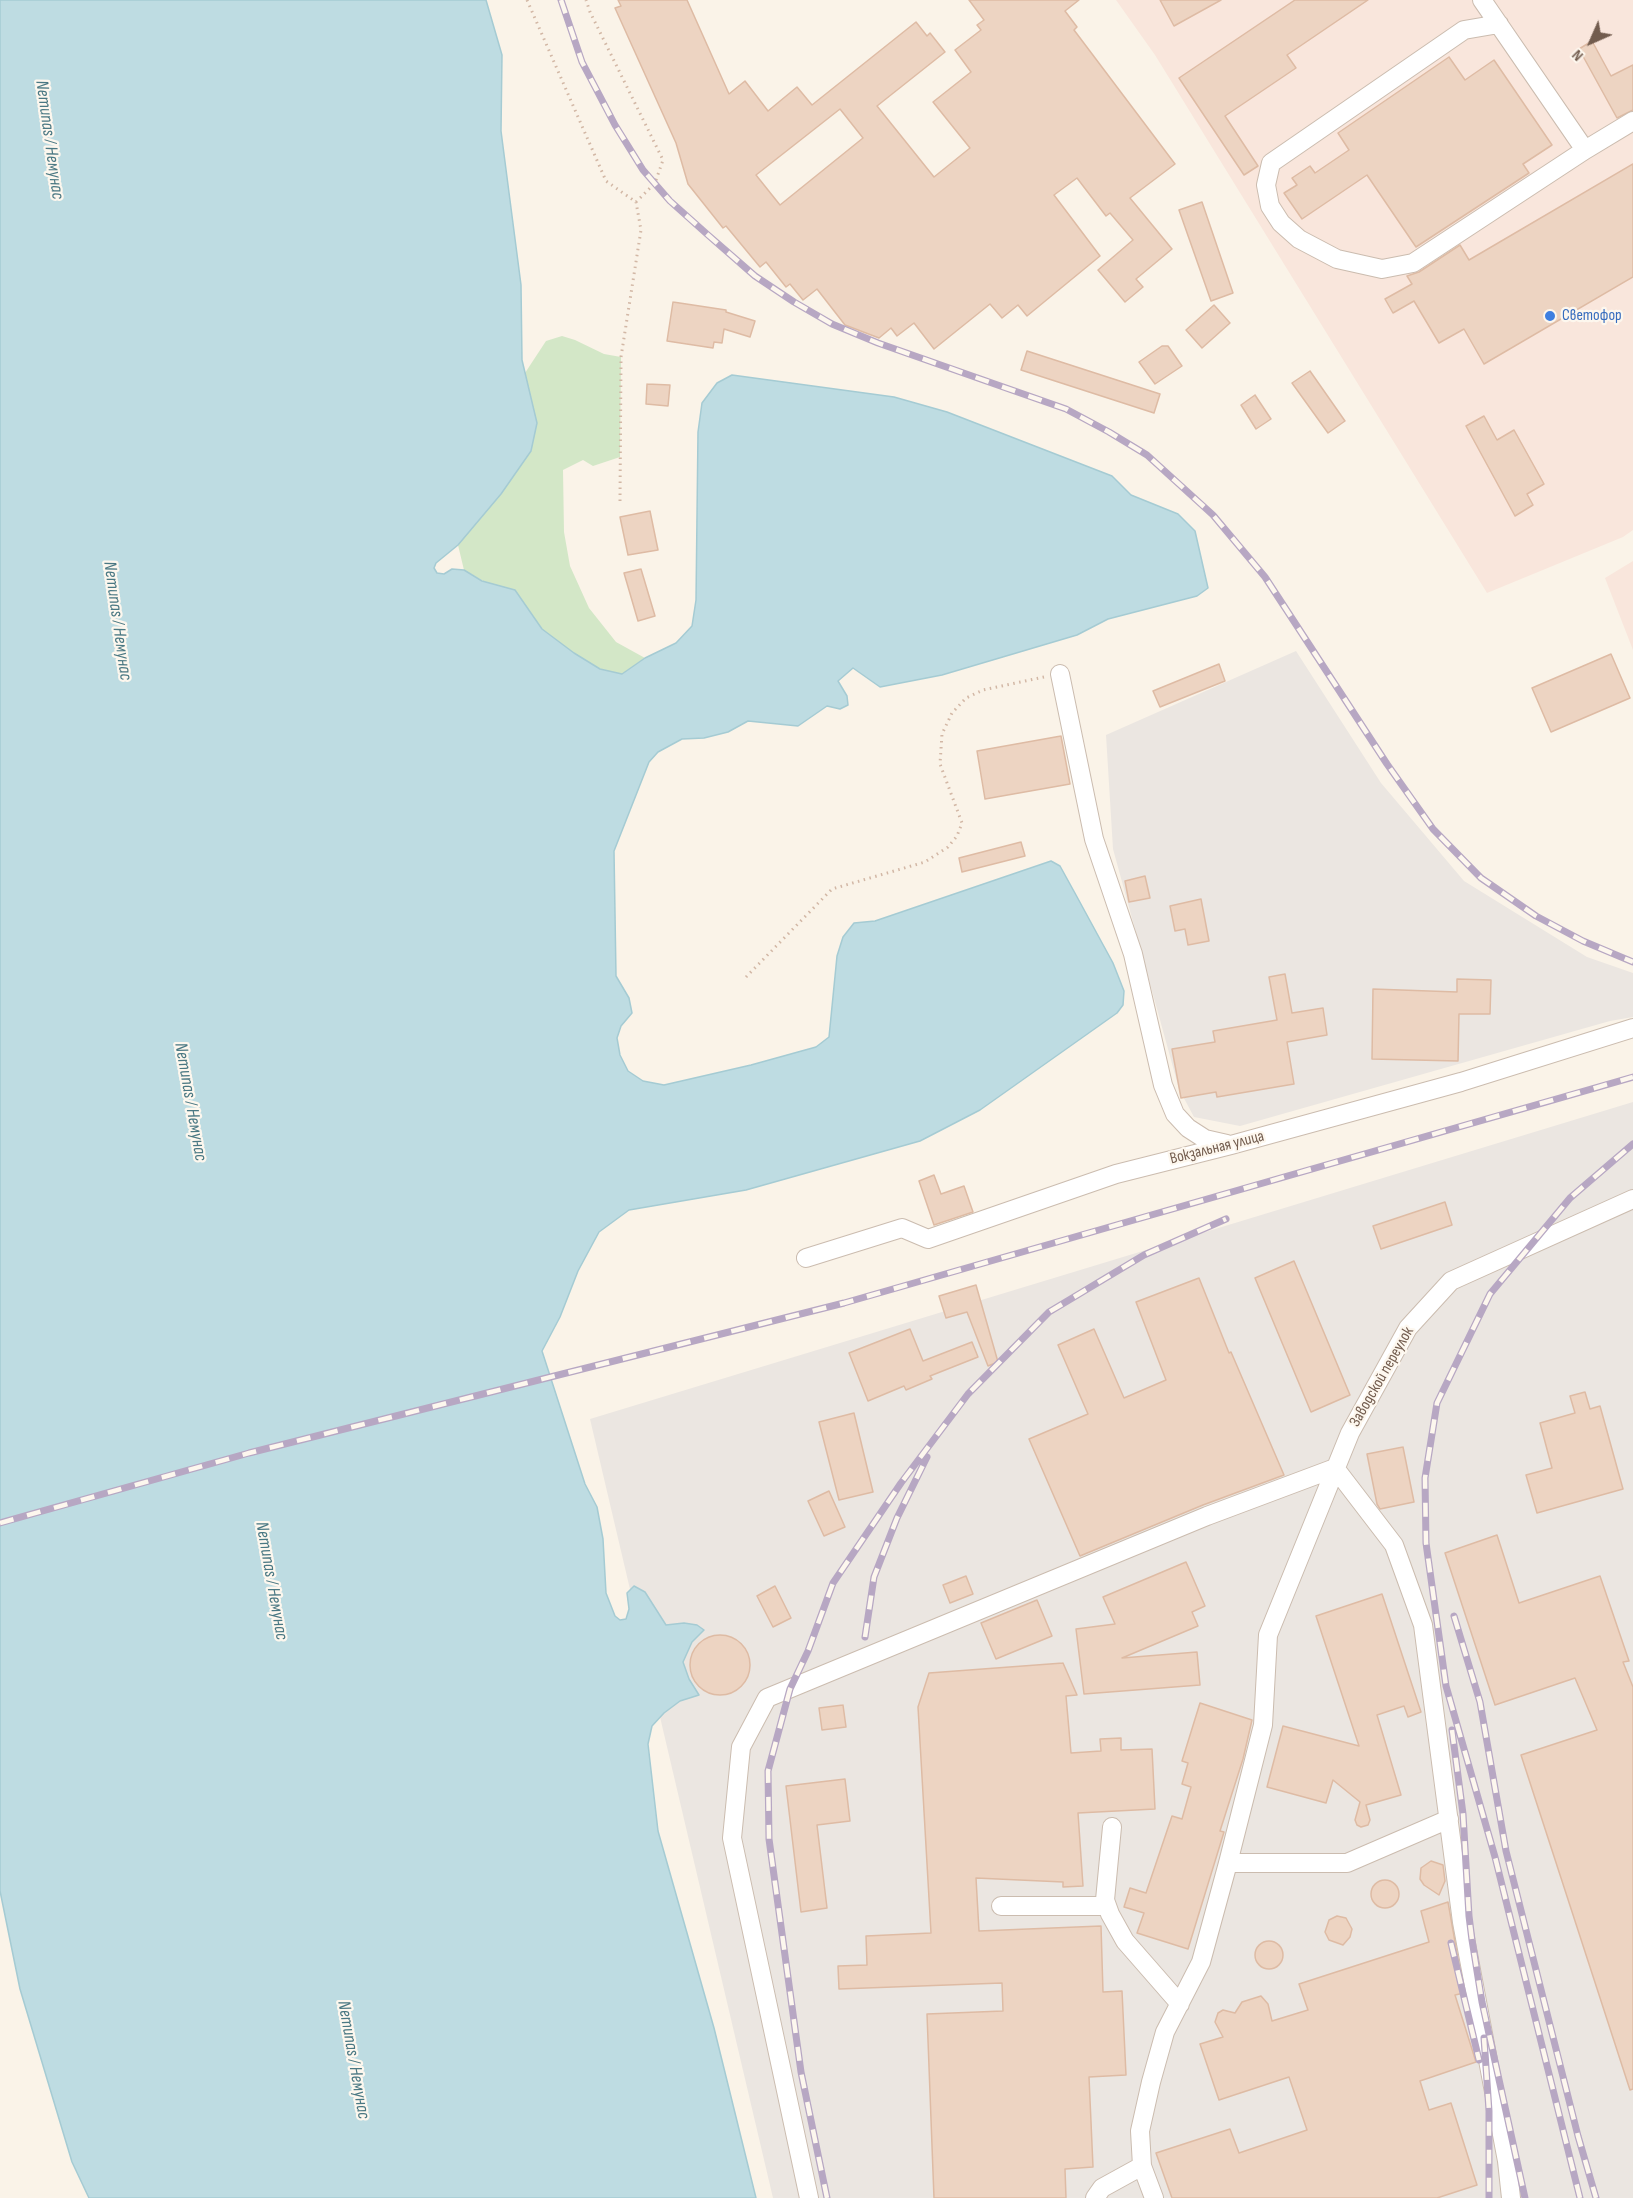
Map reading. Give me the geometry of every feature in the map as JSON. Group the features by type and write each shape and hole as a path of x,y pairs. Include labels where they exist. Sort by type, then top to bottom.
{"street":[{"path":"1482,0 1586,150"},
{"path":"1499,24 1464,30 1271,163 1266,185 1270,206 1281,223 1299,239 1337,259 1382,269 1413,263 1633,121"},
{"path":"1060,674 1094,839 1133,954 1163,1085 1175,1114 1188,1128 1205,1139 1231,1145"},
{"name":"Вокзальная улица","path":"806,1258 902,1228 928,1239 1116,1174 1461,1082 1633,1028"},
{"name":"Заводской переулок","path":"1154,2198 1142,2166 1140,2131 1149,2092 1165,2031 1201,1962 1228,1863 1263,1725 1268,1635 1350,1433 1408,1328 1451,1281 1633,1199"},
{"path":"809,2198 732,1838 741,1747 767,1698 1196,1520 1335,1468 1394,1545 1423,1625 1462,1923 1507,2161 1510,2198"},
{"path":"1228,1863 1347,1863 1449,1819"},
{"path":"1112,1827 1105,1900 1107,1906 1125,1941 1180,2004"},
{"path":"1001,1906 1107,1906"},
{"path":"1095,2198 1102,2188 1142,2166"}],"path":[{"path":"527,0 606,181 636,202 641,230 621,357 620,501"},
{"path":"586,0 663,160 655,183 636,202"},
{"path":"746,977 832,890 925,862 939,855 957,836 962,823 940,764 942,734 952,713 966,698 982,690 1060,674"}],"shaded area":[{"path":"1116,0 1633,0 1633,530 1623,537 1487,593 1155,55"},
{"path":"1633,561 1633,650 1605,578"},
{"path":"1296,651 1381,783 1464,881 1587,957 1633,973 1633,1017 1610,1021 1240,1126 1194,1117 1179,1089 1113,849 1106,735"},
{"path":"1633,1102 1633,2198 773,2198 590,1419"}],"green space":[{"path":"562,336 604,354 621,357 620,457 593,466 583,460 563,470 564,532 570,566 589,608 616,642 645,658 622,674 600,669 542,629 515,590 485,582 464,570 458,545 501,494 531,451 537,423 525,373 546,341"}],"water":[{"name":"Nemunas / Немунас","path":"0,0 486,0 502,55 501,131 521,285 522,360 537,423 531,451 501,494 458,545 436,563 434,568 437,573 444,574 452,569 464,570 482,581 515,590 542,629 600,669 622,674 645,658 676,643 692,626 696,600 698,432 702,403 717,383 732,375 894,397 947,412 1112,476 1131,495 1178,514 1195,531 1208,588 1197,596 1108,619 1077,635 942,675 880,687 853,668 838,681 847,696 848,705 840,709 827,706 798,726 748,721 728,732 704,738 682,739 658,752 649,762 614,851 616,976 629,998 632,1013 621,1026 617,1038 620,1055 628,1071 643,1081 664,1085 816,1047 829,1037 837,956 843,937 854,923 875,921 1051,861 1060,866 1113,963 1124,991 1123,1005 1117,1013 980,1110 920,1141 746,1190 629,1210 599,1232 578,1271 560,1317 542,1351 585,1484 597,1507 603,1539 606,1593 615,1616 620,1620 626,1619 629,1609 627,1593 634,1586 645,1592 666,1625 684,1623 697,1625 704,1630 692,1642 683,1662 689,1679 699,1695 680,1701 664,1713 652,1726 648,1744 658,1831 714,2028 756,2198 89,2198 72,2162 20,1989 0,1891"}],"building":[{"path":"618,0 687,0 729,94 745,81 768,111 797,87 812,105 916,22 927,36 930,33 945,52 877,106 934,177 970,148 933,102 971,72 955,50 981,30 977,25 984,20 969,0 1079,0 1065,11 1077,27 1074,30 1175,164 1130,198 1172,249 1136,279 1143,287 1125,302 1098,270 1133,240 1110,213 1106,216 1077,178 1054,195 1100,256 1027,316 1018,305 1002,318 990,304 934,349 914,323 897,336 891,328 879,338 845,325 817,289 803,300 790,284 786,287 766,262 760,267 726,226 723,228 688,184 676,143 615,8 621,6","holes":["840,109 863,138 780,205 756,175"]},
{"path":"1160,0 1221,0 1174,26"},
{"path":"1295,0 1368,0 1287,55 1296,68 1225,116 1258,166 1244,175 1179,78"},
{"path":"1592,41 1611,76 1633,65 1633,110 1617,118 1579,49"},
{"path":"1449,57 1465,80 1494,60 1552,145 1523,164 1529,173 1416,247 1367,175 1302,219 1284,193 1297,185 1292,178 1310,166 1315,173 1349,150 1338,133"},
{"path":"1633,164 1633,277 1484,364 1464,329 1439,343 1414,301 1393,313 1385,299 1412,284 1407,276 1419,272 1460,245 1469,260"},
{"path":"1202,202 1233,293 1211,301 1179,210"},
{"path":"673,302 726,310 726,312 755,321 750,337 724,329 722,343 714,342 713,348 667,341"},
{"path":"1214,305 1230,323 1202,348 1186,330"},
{"path":"1162,346 1168,346 1182,366 1155,384 1139,362"},
{"path":"1027,351 1160,394 1154,413 1021,370"},
{"path":"1310,371 1345,421 1328,433 1292,383"},
{"path":"647,384 670,385 668,406 646,404"},
{"path":"1255,395 1271,419 1256,429 1241,405"},
{"path":"1484,416 1497,440 1514,430 1544,484 1527,494 1533,505 1515,516 1466,426"},
{"path":"650,511 658,550 628,555 620,517"},
{"path":"641,569 655,616 638,621 624,573"},
{"path":"1611,654 1630,698 1551,732 1532,688"},
{"path":"1219,664 1225,681 1160,707 1153,691"},
{"path":"1061,736 1070,784 985,799 977,751"},
{"path":"1021,842 1025,856 962,872 959,858"},
{"path":"1145,876 1150,898 1129,902 1125,881"},
{"path":"1201,899 1209,941 1188,945 1185,929 1175,931 1170,906"},
{"path":"1285,974 1292,1013 1323,1008 1327,1035 1287,1042 1294,1084 1217,1097 1216,1092 1181,1098 1172,1049 1215,1042 1213,1031 1277,1020 1269,977"},
{"path":"1457,979 1491,980 1490,1014 1459,1014 1458,1061 1372,1059 1373,989 1457,992"},
{"path":"934,1175 941,1194 964,1186 973,1212 934,1225 919,1181"},
{"path":"1445,1202 1452,1225 1381,1249 1373,1226"},
{"path":"1294,1261 1350,1395 1311,1412 1255,1278"},
{"path":"1199,1278 1229,1353 1231,1352 1284,1475 1203,1505 1080,1556 1029,1439 1088,1414 1058,1345 1094,1329 1124,1398 1166,1380 1136,1302"},
{"path":"976,1285 998,1362 988,1366 967,1312 946,1318 939,1296"},
{"path":"910,1329 923,1361 972,1342 978,1357 930,1376 932,1379 906,1390 904,1386 868,1401 849,1353"},
{"path":"1585,1392 1590,1409 1600,1406 1623,1489 1537,1513 1526,1475 1552,1468 1540,1423 1575,1413 1570,1396"},
{"path":"854,1413 873,1492 839,1500 819,1422"},
{"path":"1403,1447 1414,1502 1380,1509 1367,1454"},
{"path":"829,1491 845,1527 824,1536 808,1501"},
{"path":"1497,1535 1519,1603 1600,1576 1629,1661 1623,1662 1633,1687 1633,2089 1630,2090 1521,1755 1597,1730 1575,1678 1495,1705 1445,1553"},
{"path":"1186,1562 1205,1606 1192,1612 1198,1626 1122,1658 1197,1652 1200,1685 1084,1694 1076,1629 1115,1624 1103,1597"},
{"path":"966,1576 973,1594 950,1603 943,1585"},
{"path":"775,1586 791,1618 773,1627 757,1596"},
{"path":"1382,1594 1421,1712 1408,1717 1404,1706 1377,1715 1401,1795 1366,1805 1370,1820 1368,1825 1361,1827 1355,1820 1360,1802 1333,1780 1326,1803 1267,1787 1283,1726 1359,1746 1316,1616"},
{"path":"1037,1600 1052,1636 996,1659 981,1623"},
{"path":"720,1635 732,1637 745,1648 750,1665 748,1677 737,1690 720,1695 708,1693 695,1682 690,1665 692,1653 703,1640"},
{"path":"1063,1663 1077,1695 1066,1696 1071,1753 1101,1751 1100,1739 1121,1738 1121,1750 1152,1749 1155,1809 1078,1813 1083,1886 1063,1887 1063,1882 976,1878 979,1931 1101,1926 1103,1992 1122,1991 1126,2075 1089,2077 1093,2167 1065,2169 1066,2198 934,2198 927,2014 1003,2011 1002,1983 839,1989 838,1966 867,1965 866,1936 931,1933 918,1707 929,1673"},
{"path":"1200,1703 1252,1720 1243,1759 1220,1831 1224,1832 1188,1949 1137,1933 1144,1913 1124,1907 1130,1888 1146,1893 1172,1816 1182,1819 1191,1787 1182,1784 1188,1763 1182,1761"},
{"path":"843,1705 846,1727 822,1730 819,1708"},
{"path":"845,1779 850,1821 817,1825 827,1908 801,1912 786,1786"},
{"path":"1431,1861 1443,1865 1445,1881 1439,1895 1424,1885 1420,1879 1421,1868"},
{"path":"1385,1880 1395,1884 1399,1894 1395,1904 1385,1908 1375,1904 1371,1894 1375,1884"},
{"path":"1448,1902 1464,1993 1455,1995 1476,2062 1420,2081 1429,2110 1451,2103 1477,2185 1437,2198 1172,2198 1156,2153 1230,2129 1239,2153 1307,2130 1289,2077 1219,2100 1200,2044 1223,2037 1215,2022 1218,2013 1223,2010 1235,2013 1242,2002 1261,1996 1268,2004 1272,2021 1308,2010 1299,1984 1429,1942 1421,1911"},
{"path":"1337,1916 1346,1918 1352,1929 1350,1937 1343,1945 1329,1940 1325,1932 1329,1920"},
{"path":"1269,1941 1279,1945 1283,1955 1279,1965 1269,1969 1259,1965 1255,1955 1259,1945"}],"railway":[{"path":"561,0 582,62 615,125 643,170 670,201 755,276 832,324 878,343 1066,409 1147,455 1213,515 1265,577 1387,764 1433,829 1481,878 1536,916 1583,941 1633,962"},
{"path":"0,1523 249,1453 844,1303 1633,1077"},
{"path":"1580,2198 1495,1857 1446,1686 1426,1543 1425,1478 1437,1403 1490,1294 1570,1198 1633,1144"},
{"path":"827,2198 801,2072 769,1839 768,1771 790,1689 808,1651 833,1583 901,1483 968,1394 1049,1312 1144,1255 1226,1219"},
{"path":"865,1637 874,1577 897,1518 927,1457"},
{"path":"1454,1616 1480,1702 1506,1851 1578,2136 1596,2198"},
{"path":"1452,1730 1463,1814 1472,1940 1482,2002 1525,2198"},
{"path":"1451,1943 1479,2060"},
{"path":"1484,2038 1489,2111 1489,2198"}],"place":[{"name":"Светофор","path":"1550,316"}]}
